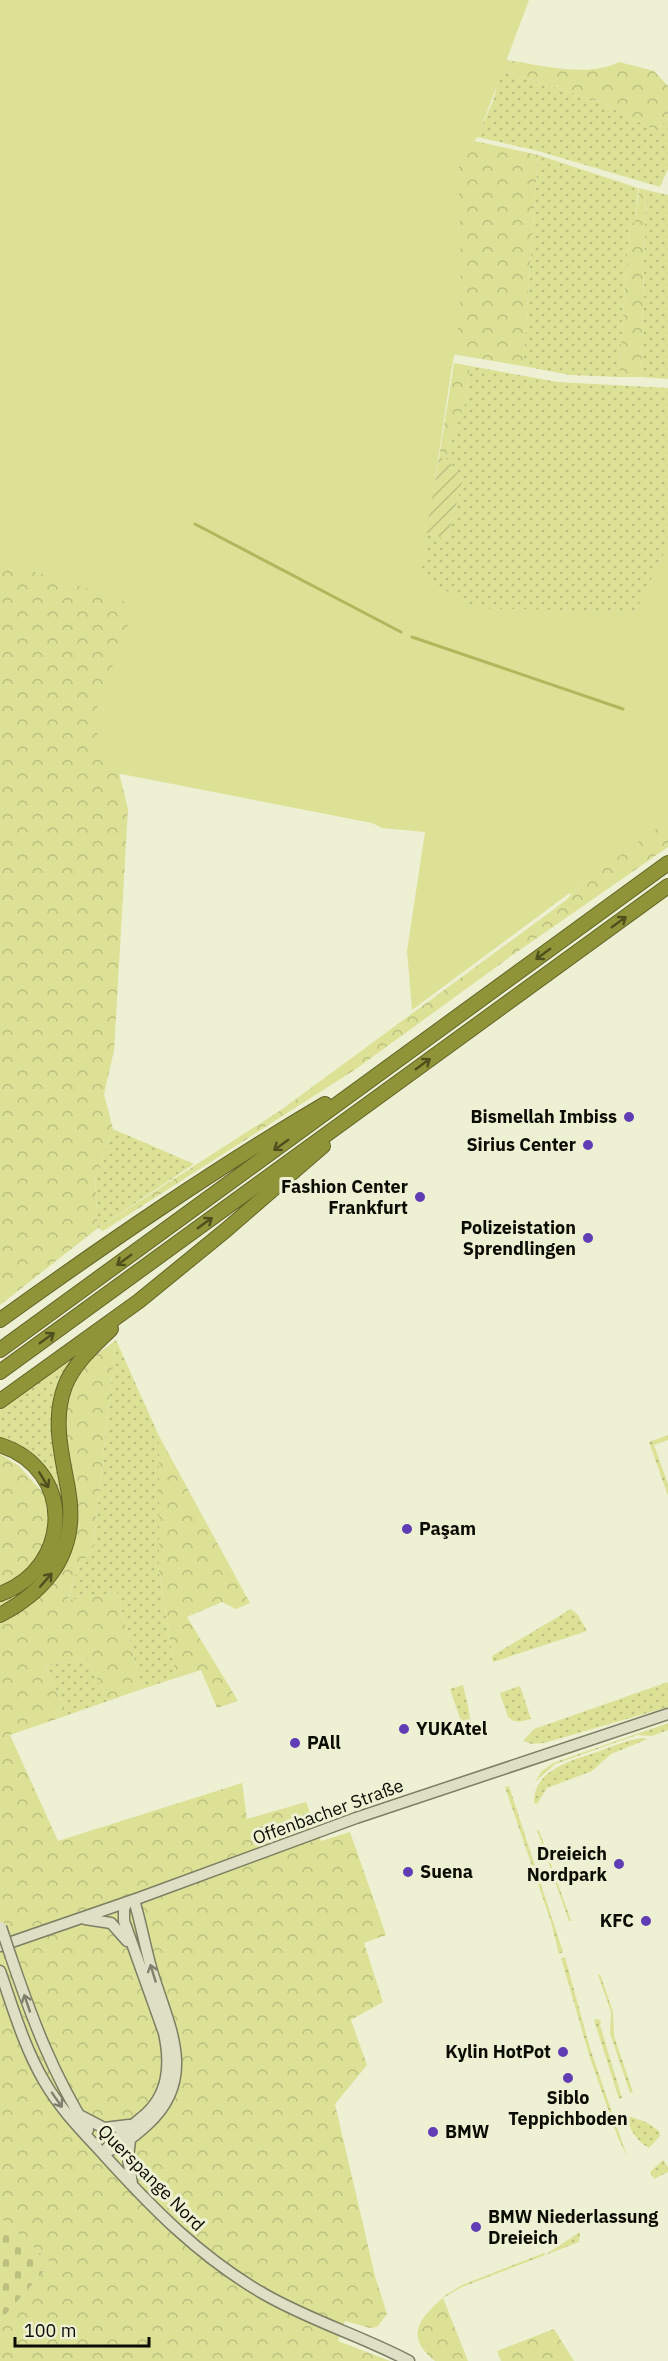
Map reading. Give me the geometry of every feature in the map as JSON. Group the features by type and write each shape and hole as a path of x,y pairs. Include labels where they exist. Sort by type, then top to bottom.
{"highway":[{"path":"0,1350 668,863"},
{"path":"0,1372 668,886"},
{"path":"0,1320 92,1254 258,1144 396,1061"},
{"path":"0,1401 139,1300 276,1188 376,1098"},
{"path":"0,1615 38,1589 61,1559 69,1537 71,1518 59,1436 63,1394 69,1377 78,1364 139,1300"},
{"path":"0,1445 21,1454 45,1479 53,1501 56,1521 51,1547 40,1567 20,1584 0,1594"}],"main road":[{"name":"Offenbacher Straße","path":"0,1946 134,1900 356,1818 668,1714"},
{"path":"103,2153 113,2140 147,2113 162,2093 169,2061 164,2033 134,1954 123,1917 134,1900"},
{"path":"103,2153 117,2149 130,2140 155,2117 173,2089 177,2064 176,2048 147,1953 134,1900"},
{"path":"81,1918 111,1923 121,1932 134,1954"},
{"path":"1,1925 44,2049 78,2114 103,2153"},
{"name":"Querspange Nord","path":"0,1971 28,2049 56,2100 133,2188 183,2236 212,2260 245,2282 308,2317 409,2361"},
{"path":"78,2114 104,2128 132,2125"},
{"path":"130,2140 128,2158 133,2188"}],"green space":[{"path":"0,0 187,0 217,194 113,748 128,809 114,1051 104,1094 113,1129 95,1178 98,1228 0,1305"},
{"path":"1,0 529,0 478,136 460,162 458,172 461,247 459,323 421,575 474,608 635,612 668,545 668,820 412,1010 407,951 425,832 382,828 372,823 111,772 97,734 96,710 135,606 117,598 0,561"},
{"path":"506,60 579,70 607,67 619,62 654,71 668,86 668,118 656,131 601,102 501,70"},
{"path":"501,70 601,102 656,131 668,118 668,169 660,187 538,151 477,137 493,101"},
{"path":"475,141 538,155 523,366 452,354 456,172 462,155"},
{"path":"538,155 638,188 636,220 629,227 619,377 570,375 523,366"},
{"path":"639,188 646,190 641,377 619,377 629,227 636,220"},
{"path":"646,190 668,195 668,379 641,377"},
{"path":"454,363 470,366 466,401 446,458 439,458"},
{"path":"470,366 557,382 668,388 668,820 610,858 571,895 408,637 426,533 447,539 463,479 446,458 466,401"},
{"path":"439,458 446,458 463,479 447,539 426,533"},
{"path":"668,820 668,847 514,954 356,1069 103,1231 98,1228 281,1110 565,901 610,858"},
{"path":"113,1129 194,1164 98,1228 95,1178"},
{"path":"116,1340 159,1436 159,1571 176,1678 142,1689 117,1592 68,1601 77,1569 93,1549"},
{"path":"116,1340 93,1549 77,1569 68,1600 117,1592 142,1689 108,1701 87,1659 45,1666 68,1715 10,1735 58,1841 242,1783 247,1819 306,1802 321,1841 350,1832 386,1935 364,1943 383,2002 351,2020 367,2065 335,2104 375,2276 387,2314 377,2327 370,2328 345,2321 338,2341 390,2361 0,2361 0,2321 51,2263 0,2218 0,1454 19,1466 43,1493 71,1492 65,1429 66,1412 73,1382 83,1366"},
{"path":"70,1359 53,1412 54,1445 62,1499 57,1498 0,1441 0,1410"},
{"path":"668,1435 668,1440 654,1445 668,1484 668,1496 649,1442"},
{"path":"159,1436 250,1603 236,1609 222,1602 187,1617 238,1701 217,1708 201,1670 176,1678 159,1571"},
{"path":"571,1609 578,1615 587,1631 493,1662 492,1656"},
{"path":"87,1659 108,1701 68,1715 45,1666"},
{"path":"668,1682 668,1707 544,1743 532,1744 523,1741 534,1729"},
{"path":"463,1685 470,1718 466,1736 450,1689"},
{"path":"520,1686 531,1719 516,1721 508,1717 500,1693"},
{"path":"668,1723 668,1730 652,1736 637,1735 555,1764 535,1782 542,1771 553,1763"},
{"path":"641,1738 648,1739 611,1754 592,1771 547,1788 537,1804 534,1803 535,1791 540,1782 557,1768 567,1762 620,1743"},
{"path":"509,1786 563,1952 559,1954 551,1922 505,1787"},
{"path":"537,1830 539,1830 571,1921 569,1921"},
{"path":"565,1957 590,2048 627,2156 618,2138 590,2058 561,1958"},
{"path":"600,1974 613,2012 614,2036 633,2092 630,2093 610,2033 611,2012 598,1975"},
{"path":"594,2020 601,2021 600,2025 622,2098 619,2099"},
{"path":"628,2116 646,2122 659,2131 660,2136 649,2148 634,2134 629,2125"},
{"path":"663,2160 668,2167 668,2172 654,2179 650,2172"},
{"path":"0,2218 51,2263 0,2321"},
{"path":"580,2232 579,2242 462,2287 443,2298 462,2285 544,2253 545,2255"},
{"path":"443,2298 468,2361 435,2361 420,2344 418,2328 427,2313"},
{"path":"554,2329 574,2361 501,2361 497,2351"}],"waterway":[{"path":"195,524 401,632"},
{"path":"412,637 623,709"}],"place":[{"name":"Bismellah Imbiss","path":"629,1117"},
{"name":"Sirius Center","path":"588,1145"},
{"name":"Fashion Center Frankfurt","path":"420,1197"},
{"name":"Polizeistation Sprendlingen","path":"588,1238"},
{"name":"Paşam","path":"407,1529"},
{"name":"YUKAtel","path":"404,1729"},
{"name":"PAll","path":"295,1743"},
{"name":"Dreieich Nordpark","path":"619,1864"},
{"name":"Suena","path":"408,1872"},
{"name":"KFC","path":"646,1921"},
{"name":"Kylin HotPot","path":"563,2052"},
{"name":"Siblo Teppichboden","path":"568,2078"},
{"name":"BMW","path":"433,2132"},
{"name":"BMW Niederlassung Dreieich","path":"476,2227"}]}
